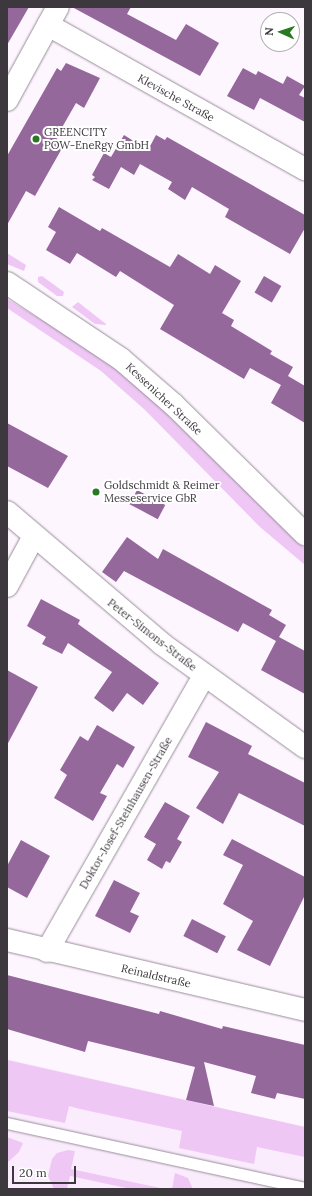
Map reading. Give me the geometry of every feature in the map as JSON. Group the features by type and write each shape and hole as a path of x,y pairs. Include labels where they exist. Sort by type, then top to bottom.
{"street":[{"path":"7,100 53,16"},
{"name":"Klevische Straße","path":"53,16 305,169"},
{"name":"Kessenicher Straße","path":"7,283 121,359 174,405 305,534"},
{"name":"Peter-Simons-Straße","path":"7,512 123,613 204,676 305,747"},
{"path":"7,586 34,536"},
{"name":"Doktor-Josef-Steinhausen-Straße","path":"47,950 204,676"},
{"name":"Reinaldstraße","path":"7,940 305,1010"}],"lane":[{"path":"7,1123 305,1188"}],"shaded area":[{"path":"7,253 26,265 24,271 7,264"},
{"path":"42,276 64,292 63,296 57,296 38,282 38,277"},
{"path":"7,299 80,343 132,380 305,548 305,565 260,527 145,410 101,371 7,308"},
{"path":"78,302 106,325 95,324 72,307"},
{"path":"7,1059 305,1127 305,1189 7,1189"},
{"path":"7,1060 305,1127 305,1157 257,1147 254,1164 179,1148 182,1131 69,1106 65,1123 7,1111"},
{"path":"7,1137 23,1143 19,1152 7,1163"},
{"path":"68,1150 75,1151 71,1169 165,1189 131,1189 70,1176 67,1189 54,1189 48,1176 52,1159 57,1153"},
{"path":"175,1173 188,1178 193,1189 172,1189"}],"building":[{"path":"7,7 29,7 7,45"},
{"path":"72,7 131,7 127,14 176,40 186,24 219,43 200,76"},
{"path":"66,63 100,78 84,108 76,103 56,138 65,143 35,196 26,191 7,225 7,156 57,68 61,71"},
{"path":"243,68 256,75 258,71 283,84 287,76 305,86 299,95 305,98 305,122 260,98 254,110 227,96"},
{"path":"124,135 148,150 156,135 165,140 167,137 305,215 305,228 290,254 225,217 229,209 192,187 185,200 168,189 172,182 140,164 134,175 121,167 109,189 92,180 95,177 92,175 104,153 111,157"},
{"path":"59,207 100,231 102,228 170,267 178,254 210,274 215,265 241,281 222,313 234,320 231,326 272,351 270,354 293,367 288,376 305,386 305,423 271,403 281,385 250,368 244,379 160,329 174,305 120,271 116,277 77,253 70,264 46,250 56,232 48,227"},
{"path":"264,276 281,286 272,302 254,292"},
{"path":"7,423 68,456 48,488 7,466"},
{"path":"137,490 165,505 158,519 129,504"},
{"path":"127,537 158,559 163,549 272,610 269,615 286,625 279,637 305,651 305,694 261,670 276,641 243,623 238,632 124,571 116,582 102,572"},
{"path":"41,599 80,620 78,624 159,683 143,705 127,693 113,712 94,698 112,672 68,643 62,654 42,644 46,637 27,626"},
{"path":"7,670 38,687 7,745"},
{"path":"206,722 252,746 248,754 305,783 305,826 239,793 223,824 196,808 219,772 188,757"},
{"path":"97,725 135,747 123,768 117,764 100,793 107,796 93,821 54,798 67,775 60,770 80,736 88,741"},
{"path":"165,802 190,816 177,839 182,842 170,863 166,861 162,869 147,860 156,844 144,837"},
{"path":"232,839 305,877 305,895 270,966 237,950 253,921 223,904 243,865 223,855"},
{"path":"21,840 50,856 27,898 7,887 7,866"},
{"path":"114,880 140,893 130,912 139,916 130,933 95,916"},
{"path":"192,919 226,936 217,953 183,936"},
{"path":"7,975 159,1014 160,1011 222,1029 223,1026 305,1045 305,1099 277,1093 275,1099 251,1093 256,1076 204,1062 214,1106 186,1100 195,1067 88,1041 85,1052 7,1029"}],"place":[{"name":"GREENCITY POW-EneRgy GmbH","path":"36,139"},
{"name":"Goldschmidt & Reimer Messeservice GbR","path":"96,492"}]}
